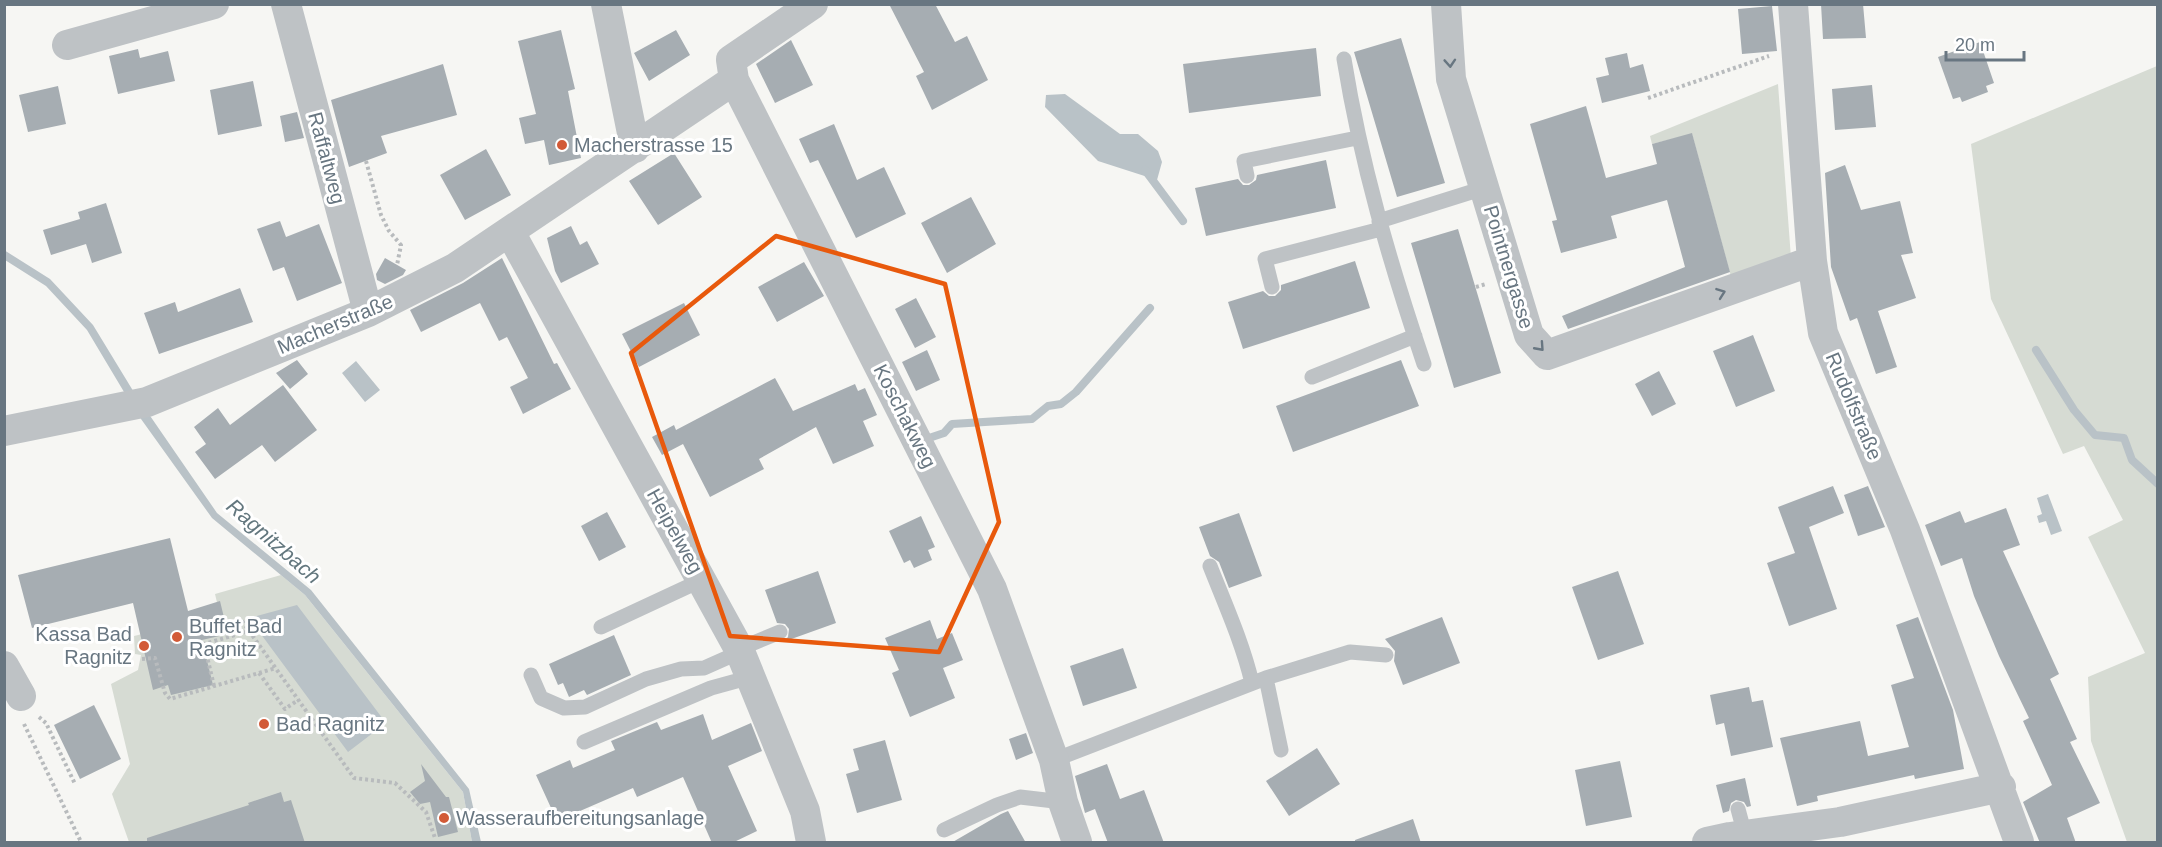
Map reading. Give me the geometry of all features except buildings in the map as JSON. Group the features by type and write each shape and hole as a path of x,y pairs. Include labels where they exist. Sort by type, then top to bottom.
{"street":[{"path":"67,45 214,4"},
{"name":"Raffaltweg","path":"286,4 368,312"},
{"path":"606,4 634,148"},
{"path":"734,80 731,60 813,4"},
{"name":"Pointnergasse","path":"1446,4 1451,79 1529,335 1547,355 1812,261"},
{"name":"Rudolfstraße","path":"1793,4 1812,261 1823,333 1905,530 2001,787 2019,843"},
{"name":"Macherstraße","path":"4,431 147,402 368,312 455,268 734,80"},
{"name":"Koschakweg","path":"734,80 992,589 1054,760 1063,802 1077,843"},
{"name":"Heipelweg","path":"510,232 702,580 743,659 805,811 811,843"},
{"path":"4,666 21,696"},
{"path":"1707,843 1741,822 1840,822 2001,787"}],"lane":[{"path":"1344,59 1357,138 1380,225 1424,364"},
{"path":"1247,176 1244,161 1298,157 1357,138"},
{"path":"1272,287 1265,259 1380,225 1484,188"},
{"path":"1312,377 1374,361 1415,336"},
{"path":"1210,566 1231,626 1259,680 1281,750"},
{"path":"600,627 702,580"},
{"path":"584,742 711,688 743,659 780,632"},
{"path":"1054,760 1259,680 1350,652 1386,655"},
{"path":"531,675 541,698 564,708 585,707 646,679 681,669 704,668 743,659"},
{"path":"944,830 997,805 1020,797 1063,802"}],"path":[{"path":"1648,98 1774,54"},
{"path":"366,160 381,215 401,245 397,265"},
{"path":"242,621 354,778 395,783 426,812 435,838"},
{"path":"214,686 204,644 249,631"},
{"path":"142,659 155,658 165,693 170,699 276,668"},
{"path":"259,673 285,709 298,700"},
{"path":"21,696 31,704 46,723 75,784"},
{"path":"21,696 20,715 81,843"}],"highlighted area":[{"path":"776,236 945,284 999,522 939,652 730,636 631,353"}],"shaded area":[{"path":"2157,66 2158,842 2127,842 2091,741 2088,677 2145,653 2088,537 2123,520 2084,446 2063,454 1991,299 1971,144"},
{"path":"1778,84 1791,258 1733,284 1692,134 1652,144 1650,136"},
{"path":"1065,94 1120,134 1138,134 1158,151 1162,162 1157,180 1098,161 1045,107 1046,95"},
{"name":"Ragnitzbach","path":"4,250 50,279 93,325 135,394 217,513 311,590 469,789 481,842 472,842 463,792 305,595 212,518 136,412 87,330 46,286 5,260"},
{"path":"356,361 380,390 365,402 342,373"},
{"path":"2048,494 2062,531 2051,535 2046,521 2039,523 2037,516 2042,514 2037,498"},
{"name":"Bad Ragnitz","path":"281,575 305,595 463,792 472,842 129,842 112,794 130,764 111,684 138,670 141,655 135,654 134,636 220,615 215,594"},
{"path":"297,605 386,723 348,752 249,618"}],"waterway":[{"path":"1145,170 1183,221"},
{"path":"929,438 944,433 952,424 1032,419 1048,406 1061,404 1076,392 1150,308"},
{"path":"2036,350 2074,410 2095,435 2124,438 2132,460 2158,484"}],"place":[{"name":"Macherstrasse 15","path":"562,145"},
{"name":"Buffet Bad Ragnitz","path":"177,637"},
{"name":"Kassa Bad Ragnitz","path":"144,646"},
{"name":"Bad Ragnitz","path":"264,724"},
{"name":"Wasseraufbereitungsanlage","path":"444,818"}]}
